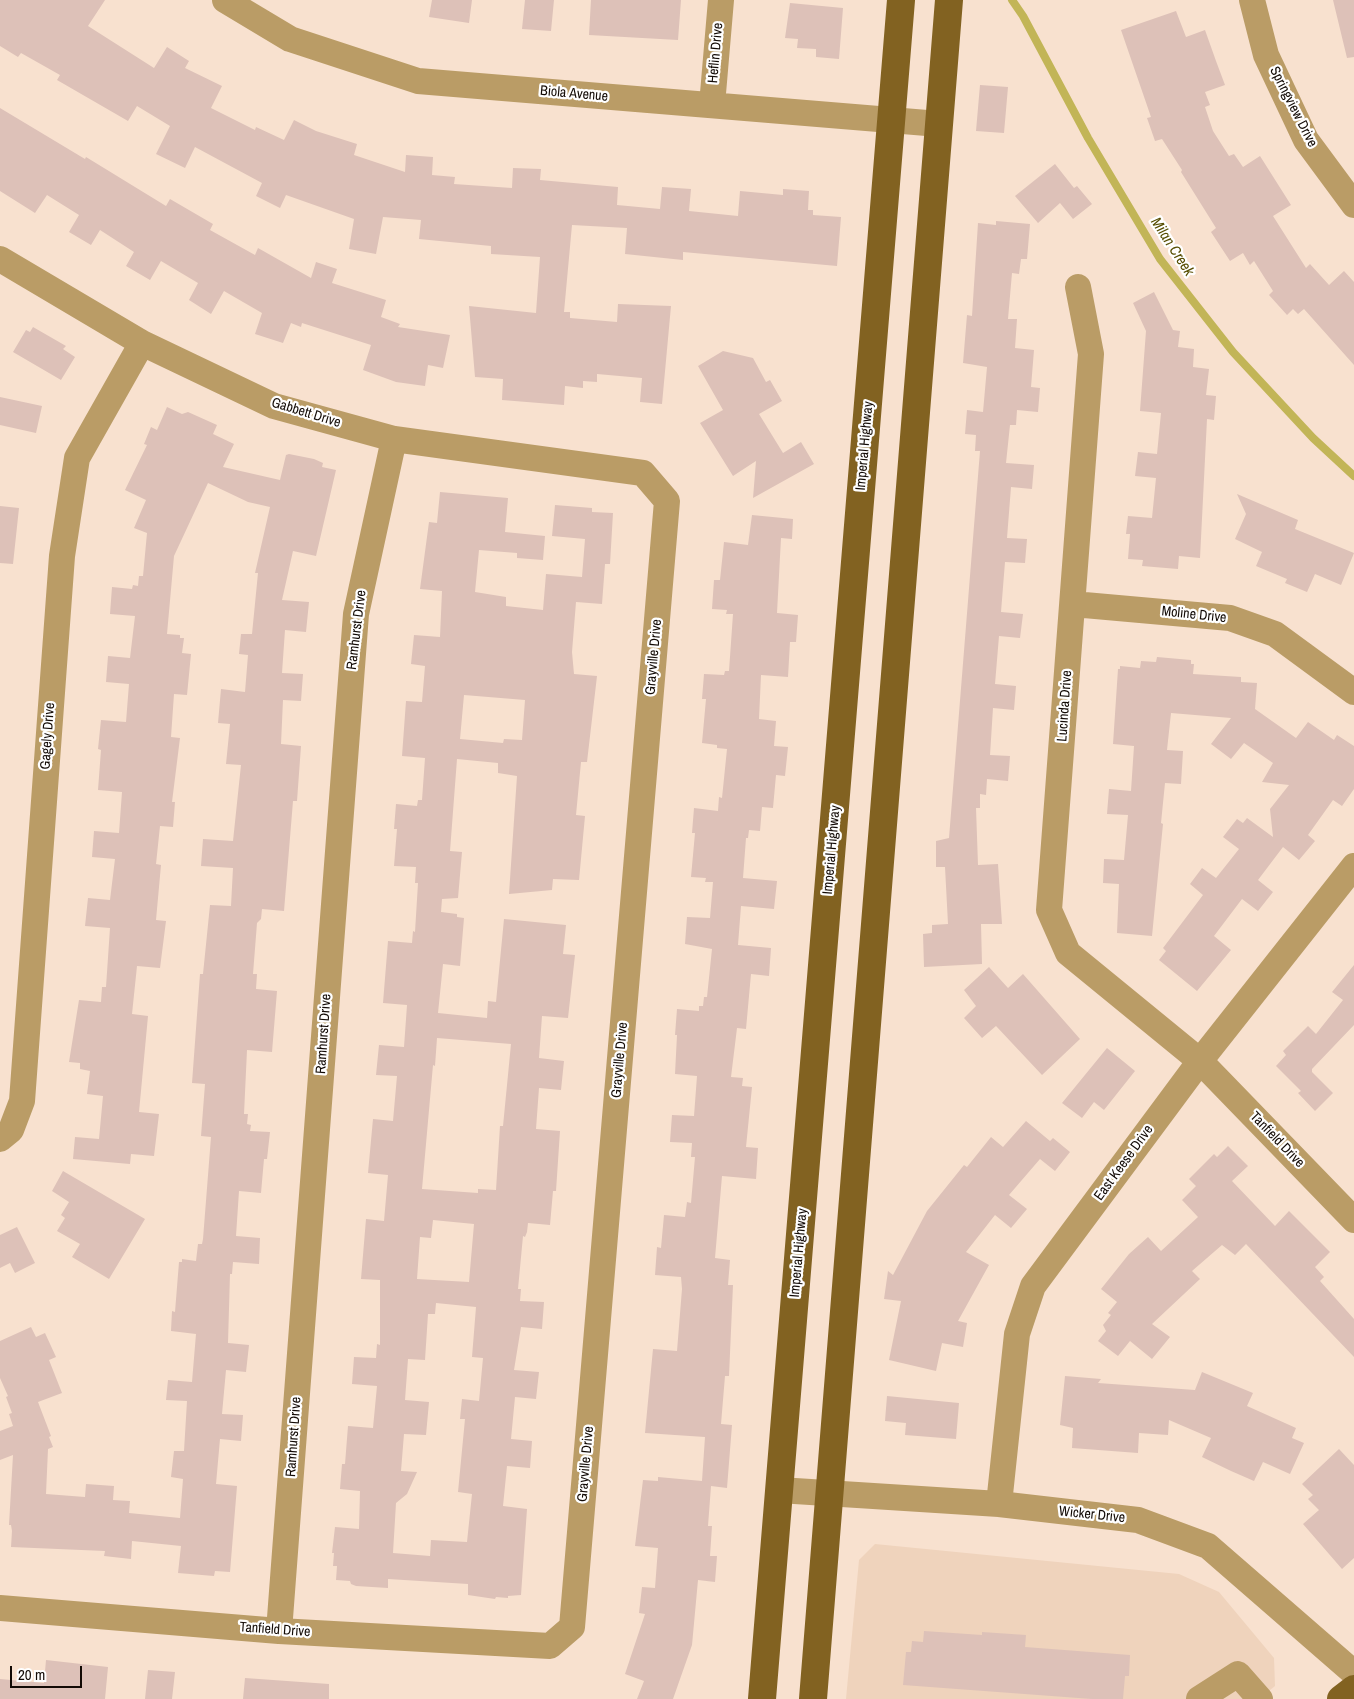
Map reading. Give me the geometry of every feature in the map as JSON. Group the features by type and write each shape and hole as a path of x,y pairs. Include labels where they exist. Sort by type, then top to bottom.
{"main road":[{"name":"Imperial Highway","path":"762,1699 901,0"},
{"path":"813,1699 949,0"},
{"path":"1341,1699 1354,1688"}],"street":[{"name":"Biola Avenue","path":"226,0 290,39 418,81 939,124"},
{"name":"Heflin Drive","path":"712,105 721,0"},
{"name":"Springview Drive","path":"1252,0 1266,55 1306,140 1354,205"},
{"name":"Gabbett Drive","path":"0,259 142,343 274,406 394,440 643,473"},
{"name":"Lucinda Drive","path":"1078,287 1091,354 1049,910 1068,953 1200,1061"},
{"name":"Gagely Drive","path":"0,1139 12,1130 22,1101 62,556 77,458 142,343"},
{"name":"Ramhurst Drive","path":"279,1631 356,614 394,440"},
{"name":"Grayville Drive","path":"550,1646 572,1627 667,501 643,473"},
{"name":"Moline Drive","path":"1073,604 1230,618 1274,634 1354,692"},
{"name":"East Keese Drive","path":"999,1504 1017,1334 1033,1286 1200,1061 1346,894 1354,866"},
{"name":"Tanfield Drive","path":"1200,1061 1354,1220"},
{"name":"Wicker Drive","path":"779,1490 999,1504 1138,1520 1208,1546 1354,1673"},
{"name":"Tanfield Drive","path":"0,1608 279,1631 550,1646"},
{"path":"1199,1699 1238,1674 1260,1699"}],"shaded area":[{"path":"875,1544 1179,1574 1219,1592 1274,1658 1275,1686 1259,1699 846,1699 859,1560"}],"building":[{"path":"0,0 105,0 88,26 154,68 167,47 189,61 185,68 222,86 211,108 255,130 256,127 284,140 294,120 316,131 357,144 354,155 405,172 406,155 433,157 432,175 455,177 454,184 512,188 513,168 541,169 540,180 618,187 617,205 660,209 662,187 691,189 689,211 738,216 740,191 783,195 783,189 809,191 808,210 813,210 813,215 841,217 837,266 683,252 683,260 625,254 627,228 572,225 564,312 570,312 570,318 617,322 618,304 671,306 662,404 640,402 642,378 597,374 597,382 583,381 583,388 565,386 564,405 502,400 503,379 475,377 469,306 536,313 540,257 491,254 491,246 419,239 421,220 383,217 376,254 349,249 354,219 286,195 280,208 256,196 262,183 195,147 185,168 156,154 170,126 137,106 128,121 57,80 60,75 21,53 18,57 0,46"},
{"path":"432,0 472,0 469,23 429,17"},
{"path":"525,0 554,0 551,31 522,29"},
{"path":"591,0 681,0 678,40 589,35"},
{"path":"1333,0 1354,0 1354,57 1347,58"},
{"path":"790,3 843,8 839,59 816,57 816,49 797,48 798,39 785,38"},
{"path":"1176,11 1186,37 1205,30 1225,85 1205,92 1210,105 1205,107 1213,131 1229,156 1234,154 1243,167 1260,156 1291,205 1273,216 1306,268 1310,264 1329,285 1344,271 1354,282 1354,365 1304,309 1298,314 1293,309 1287,315 1269,295 1273,291 1254,261 1250,265 1243,253 1230,261 1211,232 1216,228 1181,172 1182,170 1162,139 1155,141 1147,118 1151,117 1121,30"},
{"path":"980,85 1008,87 1004,133 976,131"},
{"path":"0,108 85,159 86,157 166,206 170,199 213,224 210,230 255,255 258,248 311,278 316,262 337,269 332,283 386,300 381,317 400,324 398,327 450,335 443,368 428,365 425,386 396,382 363,370 371,345 302,323 301,327 291,323 283,343 255,334 262,313 224,291 211,314 189,300 198,283 161,261 150,280 126,266 134,252 100,230 91,245 69,232 79,215 47,195 35,213 0,191"},
{"path":"1055,164 1074,188 1077,186 1092,204 1073,219 1060,203 1038,223 1015,196"},
{"path":"996,221 1030,224 1027,259 1021,259 1019,274 1012,273 1008,319 1017,319 1015,348 1034,350 1031,387 1040,388 1038,412 1017,410 1016,425 1010,425 1006,463 1034,465 1032,489 1011,487 1007,538 1027,539 1025,563 1005,562 1001,612 1023,614 1020,638 999,636 995,684 1016,686 1014,710 993,708 990,755 1010,756 1008,781 987,779 986,795 980,794 980,808 976,808 978,865 998,864 1002,924 981,924 982,964 924,967 923,934 932,933 932,925 948,924 945,867 936,867 936,841 949,838 980,451 975,451 976,435 965,434 967,410 983,412 987,367 963,363 967,315 972,316 978,223 996,225"},
{"path":"1154,292 1173,330 1180,331 1178,347 1194,349 1193,367 1209,369 1206,395 1216,396 1214,420 1207,419 1200,558 1179,556 1178,569 1142,566 1143,560 1128,559 1130,534 1126,534 1128,516 1152,518 1156,478 1135,476 1138,452 1157,454 1161,413 1140,411 1146,331 1133,303"},
{"path":"33,327 66,346 63,349 75,357 61,380 13,352 26,330 30,332"},
{"path":"723,351 753,358 766,382 770,380 782,401 759,414 783,453 801,442 814,464 753,498 756,461 733,476 700,423 723,410 698,366"},
{"path":"0,397 42,406 36,433 0,425"},
{"path":"167,407 182,414 188,412 217,425 213,434 234,444 223,467 280,480 286,455 289,454 314,459 323,463 322,467 336,470 316,556 293,551 282,600 309,602 306,632 285,630 282,673 303,674 301,701 283,700 281,744 301,746 297,801 293,801 284,911 262,909 261,919 257,923 253,974 257,974 256,989 277,991 272,1052 247,1050 244,1114 248,1114 247,1124 251,1125 250,1131 270,1132 267,1159 264,1159 261,1193 239,1191 236,1236 260,1238 259,1264 233,1262 232,1274 230,1274 228,1343 249,1345 246,1372 226,1370 222,1414 243,1415 241,1441 220,1439 216,1484 237,1486 230,1572 215,1571 214,1576 178,1573 181,1546 132,1541 131,1559 104,1556 105,1551 11,1547 12,1531 11,1525 9,1525 13,1455 0,1460 0,1431 13,1426 9,1414 12,1413 6,1397 8,1396 0,1378 0,1341 31,1327 36,1337 45,1333 56,1357 49,1360 62,1393 38,1402 51,1436 49,1437 53,1447 48,1449 46,1494 85,1497 86,1484 114,1486 113,1500 130,1501 129,1513 180,1518 183,1479 171,1477 174,1451 184,1451 187,1401 166,1400 168,1380 192,1382 196,1334 171,1331 172,1311 175,1312 179,1262 182,1262 182,1259 196,1261 198,1244 202,1244 203,1239 211,1137 201,1136 205,1084 192,1083 200,974 203,974 210,905 231,906 233,868 201,866 203,839 233,841 241,765 226,764 230,724 218,723 221,689 245,692 248,655 239,654 241,634 252,634 258,573 255,573 270,507 248,502 208,483 174,556 167,634 180,635 180,638 184,638 182,653 191,654 187,695 174,694 171,737 180,738 172,802 175,802 173,827 160,826 156,864 161,865 156,920 166,921 160,968 137,966 132,1014 148,1016 139,1112 159,1114 154,1156 131,1154 130,1164 73,1159 75,1137 99,1139 103,1096 87,1094 90,1071 80,1069 80,1063 69,1062 79,1000 101,1002 102,987 106,987 110,928 85,926 88,898 110,900 115,859 92,857 94,831 119,833 122,792 98,790 101,750 98,749 101,720 126,722 129,684 106,682 108,656 130,658 135,616 110,614 112,587 132,589 133,585 138,586 139,576 143,576 147,533 134,528 146,500 125,490 147,445 144,444 151,427 157,430"},
{"path":"440,492 508,498 505,532 545,536 543,560 517,558 517,553 479,550 475,592 506,597 506,606 543,610 546,574 582,577 585,539 552,536 555,505 592,508 592,512 613,513 610,564 605,564 602,604 576,602 572,652 574,674 597,676 587,762 581,762 576,815 585,816 579,880 553,879 552,890 509,894 517,776 498,773 498,763 457,759 450,851 462,852 458,898 442,899 441,912 457,914 457,917 464,918 460,966 443,964 438,1013 487,1018 488,1001 496,1002 504,919 566,925 563,954 575,955 568,1018 542,1016 539,1058 564,1061 561,1090 539,1088 536,1129 560,1131 556,1191 553,1191 550,1225 528,1223 527,1232 525,1237 523,1236 518,1289 521,1289 520,1301 544,1302 542,1329 521,1327 514,1370 539,1372 536,1399 515,1397 511,1439 532,1441 530,1468 507,1466 503,1506 527,1509 521,1595 508,1596 508,1598 496,1597 495,1599 468,1595 468,1584 388,1579 388,1588 356,1586 351,1584 350,1581 336,1580 337,1566 333,1566 334,1553 332,1553 335,1527 359,1529 360,1491 340,1489 342,1464 345,1464 348,1426 373,1428 377,1386 352,1384 354,1357 376,1358 377,1344 380,1345 380,1280 361,1279 366,1219 384,1221 388,1175 368,1173 373,1119 393,1121 397,1076 376,1075 379,1045 404,1047 407,1005 383,1003 388,941 412,943 413,931 415,932 418,883 415,883 416,867 394,866 397,829 394,829 396,804 417,806 418,800 422,800 425,758 402,756 406,701 422,702 425,666 411,664 414,635 440,637 442,591 420,589 429,522 437,523","holes":["464,695 525,700 522,740 504,739 503,743 460,739","437,1038 511,1044 503,1126 500,1126 496,1190 478,1189 478,1193 422,1189 433,1065 435,1066","433,1220 474,1224 469,1282 417,1279 420,1237 431,1238","436,1303 476,1307 472,1357 483,1358 479,1401 462,1399 460,1419 465,1419 458,1492 472,1494 467,1542 431,1540 430,1556 393,1553 396,1503 407,1494 417,1472 401,1471 404,1434 426,1435 429,1402 405,1400 408,1359 425,1360 428,1314 435,1314"]},
{"path":"1237,494 1298,520 1295,529 1354,553 1341,585 1315,574 1307,592 1285,583 1287,579 1256,566 1262,552 1235,539 1246,514"},
{"path":"0,506 19,508 13,564 0,563"},
{"path":"752,515 793,519 792,539 781,538 777,613 798,615 796,642 790,642 788,677 761,675 759,719 776,721 774,746 788,747 785,776 776,775 773,808 762,807 760,831 749,830 748,838 746,838 743,878 777,881 774,909 741,906 738,945 771,948 769,976 751,974 746,1029 737,1028 731,1077 743,1078 742,1086 752,1087 746,1147 758,1148 756,1179 722,1176 715,1258 730,1260 728,1285 733,1285 729,1376 725,1376 721,1424 732,1425 727,1488 711,1486 708,1526 712,1526 710,1556 717,1556 715,1582 698,1580 692,1645 673,1699 637,1699 644,1681 625,1674 645,1614 639,1613 642,1587 655,1588 658,1548 635,1546 643,1480 658,1481 658,1477 702,1481 705,1437 645,1433 653,1349 677,1351 682,1289 681,1277 655,1275 657,1247 661,1248 664,1215 685,1217 687,1202 691,1203 695,1157 691,1157 692,1143 670,1142 672,1115 694,1116 697,1076 675,1074 677,1009 699,1011 699,1006 703,1006 704,997 707,997 712,949 685,944 687,917 710,918 713,882 705,882 706,878 691,877 695,833 692,833 694,808 718,811 719,797 722,798 727,749 717,748 717,745 702,743 706,699 702,699 704,674 724,675 725,671 729,671 733,614 726,614 727,610 712,609 714,580 720,580 724,542 748,545"},
{"path":"1157,657 1191,660 1191,664 1194,664 1193,674 1241,677 1241,682 1257,683 1255,709 1296,738 1308,722 1334,740 1337,735 1354,746 1354,789 1342,806 1333,800 1308,835 1315,841 1299,860 1283,847 1258,880 1273,892 1258,911 1242,899 1214,936 1231,950 1197,991 1159,960 1166,951 1163,948 1203,895 1190,884 1202,868 1216,878 1239,849 1223,837 1237,819 1243,823 1247,818 1273,837 1270,809 1289,785 1262,782 1273,763 1244,743 1231,759 1211,744 1231,718 1171,713 1167,750 1183,751 1181,784 1165,783 1152,936 1117,933 1119,884 1103,883 1104,859 1124,860 1128,815 1107,814 1109,789 1131,791 1134,746 1113,744 1118,669 1120,669 1120,666 1140,668 1141,661 1156,662"},
{"path":"1354,965 1354,1025 1312,1069 1312,1072 1333,1093 1315,1111 1298,1093 1301,1091 1276,1066 1286,1055 1283,1051 1308,1026 1316,1034 1343,1000 1332,992"},
{"path":"989,967 1008,988 1023,974 1080,1039 1042,1075 996,1026 982,1038 964,1018 976,1006 964,990"},
{"path":"1107,1048 1135,1071 1104,1110 1094,1102 1082,1118 1062,1103"},
{"path":"1026,1121 1050,1141 1053,1138 1070,1152 1055,1171 1040,1159 1009,1195 1027,1209 1011,1228 995,1215 966,1252 989,1265 958,1321 967,1323 963,1347 942,1343 936,1371 889,1360 901,1301 884,1299 888,1271 893,1275 927,1211 964,1165 967,1167 991,1137 1003,1147"},
{"path":"1228,1146 1248,1166 1232,1181 1275,1226 1289,1211 1330,1252 1315,1267 1324,1277 1320,1281 1354,1319 1354,1357 1246,1244 1235,1255 1222,1245 1192,1271 1200,1279 1152,1324 1170,1337 1152,1359 1130,1341 1118,1356 1098,1341 1106,1331 1103,1325 1111,1315 1108,1313 1117,1302 1101,1289 1129,1254 1148,1237 1161,1251 1198,1217 1182,1200 1196,1186 1189,1179 1214,1154 1217,1157"},
{"path":"63,1171 145,1219 109,1279 72,1257 80,1244 57,1231 65,1218 61,1215 69,1202 52,1191"},
{"path":"17,1227 35,1263 15,1273 10,1263 0,1268 0,1235"},
{"path":"1202,1372 1253,1393 1247,1406 1296,1428 1292,1438 1304,1443 1290,1474 1263,1462 1254,1481 1231,1471 1202,1457 1211,1438 1169,1420 1168,1435 1139,1433 1138,1453 1072,1448 1073,1428 1060,1425 1065,1376 1101,1379 1098,1383 1195,1390"},
{"path":"887,1396 959,1403 956,1439 905,1435 906,1423 885,1421"},
{"path":"1339,1449 1354,1465 1354,1558 1342,1569 1303,1524 1319,1510 1308,1499 1313,1495 1302,1484"},
{"path":"924,1631 982,1635 982,1632 1026,1635 1025,1647 1130,1655 1129,1676 1125,1676 1123,1699 1092,1699 903,1685 906,1652 911,1652 912,1641 923,1642"},
{"path":"46,1660 108,1667 105,1699 0,1699 0,1679 44,1683"},
{"path":"148,1670 175,1672 172,1699 145,1699"},
{"path":"245,1678 329,1684 329,1699 243,1699"}],"waterway":[{"name":"Milan Creek","path":"1012,0 1023,16 1088,138 1160,259 1233,352 1313,438 1354,476"}]}
